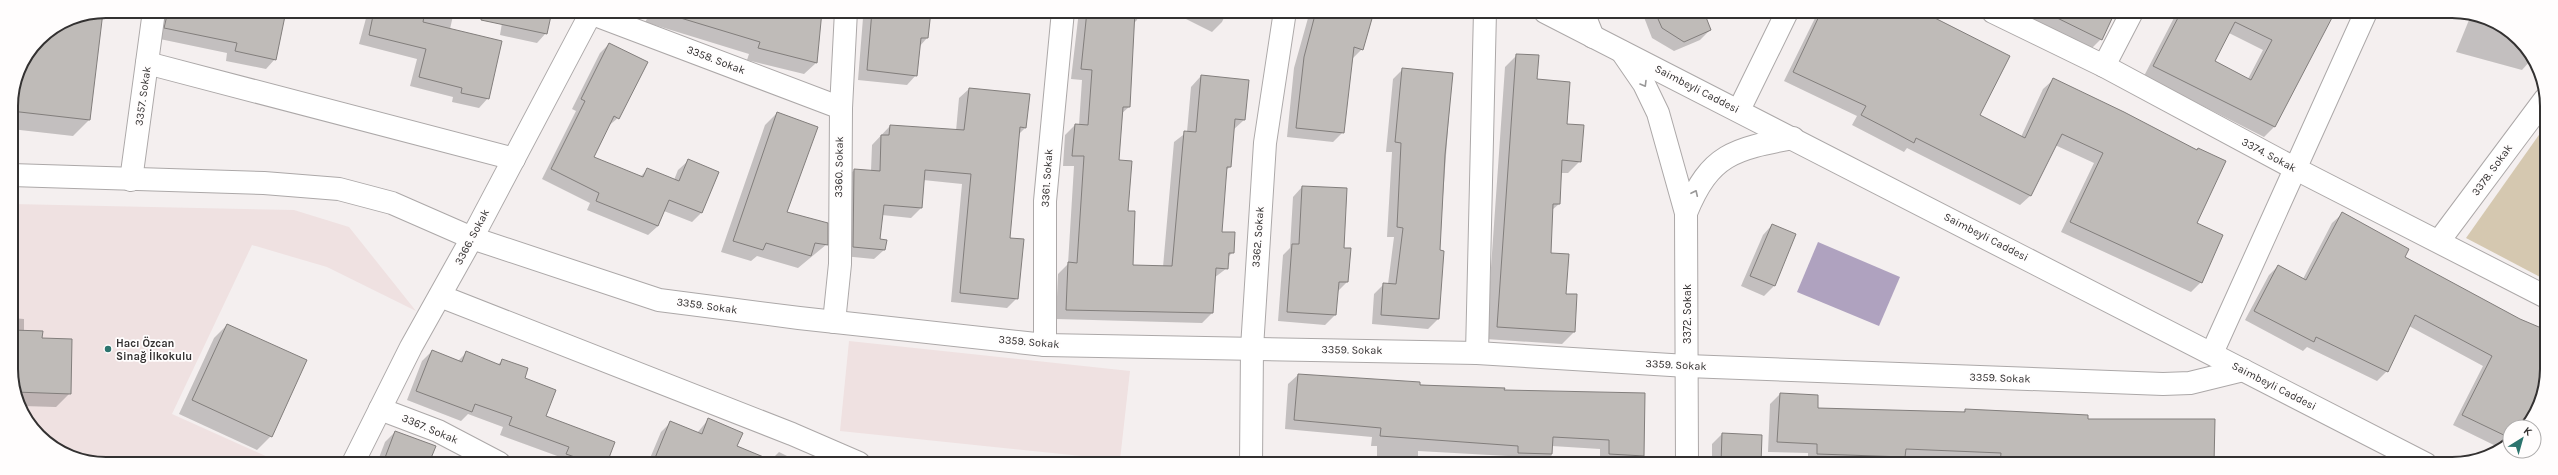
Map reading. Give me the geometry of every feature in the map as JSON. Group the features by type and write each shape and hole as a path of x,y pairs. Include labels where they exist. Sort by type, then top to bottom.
{"street":[{"name":"3357. Sokak","path":"131,180 153,18"},
{"name":"3366. Sokak","path":"356,457 411,347 472,238 588,18"},
{"name":"3358. Sokak","path":"607,18 841,108"},
{"name":"3360. Sokak","path":"834,322 840,264 841,108 846,18"},
{"name":"3361. Sokak","path":"1046,345 1045,201 1062,18"},
{"name":"3362. Sokak","path":"1250,457 1252,348 1265,143 1284,18"},
{"path":"1477,354 1485,18"},
{"name":"Saimbeyli Caddesi","path":"1557,18 1739,110 2412,457"},
{"path":"1585,18 1593,37"},
{"path":"1739,110 1784,18"},
{"name":"3374. Sokak","path":"2005,18 2104,66 2294,168 2540,294"},
{"path":"2104,66 2129,18"},
{"path":"2212,353 2294,168 2363,18"},
{"path":"1622,52 1644,84 1658,113 1686,213"},
{"path":"147,63 514,159"},
{"name":"3378. Sokak","path":"2439,241 2540,113"},
{"path":"1686,213 1702,179 1724,158 1761,144 1793,138"},
{"name":"3359. Sokak","path":"18,175 264,183 339,189 392,203 472,238 659,300 834,322 1046,345 1143,348 1252,348 1477,354 1687,366 2163,384 2190,383 2243,370"},
{"name":"3372. Sokak","path":"1686,213 1687,457"},
{"path":"440,296 792,434 845,457"},
{"name":"3367. Sokak","path":"380,409 438,431 488,457"}],"shaded area":[{"path":"2540,133 2540,277 2466,238"},
{"name":"Hacı Özcan Sinağ İlkokulu","path":"18,204 294,210 349,227 416,311 327,267 252,245 172,414 268,457 94,456 83,454 67,448 52,439 33,418 23,397 18,375"},
{"path":"1818,242 1900,277 1879,326 1797,292"},
{"path":"849,341 1130,371 1120,457 1091,457 840,431"}],"building":[{"path":"102,18 90,120 18,112 18,100 23,78 30,62 40,48 52,36 72,25"},
{"path":"166,18 285,18 276,60 235,51 237,43 164,28"},
{"path":"373,18 424,18 423,22 502,41 489,99 461,93 462,88 419,77 426,49 369,35"},
{"path":"481,18 550,18 547,34 481,20"},
{"path":"681,18 821,18 817,63 758,48 760,42"},
{"path":"871,18 930,18 928,38 921,38 917,76 867,70"},
{"path":"1086,18 1135,18 1130,107 1123,107 1119,160 1132,161 1128,211 1135,211 1133,265 1172,266 1184,131 1196,132 1201,75 1249,80 1245,120 1235,119 1231,167 1227,167 1222,232 1235,232 1234,253 1229,253 1228,269 1216,268 1213,313 1066,310 1068,262 1077,263 1084,156 1072,156 1075,124 1088,125 1092,70 1081,69"},
{"path":"1314,18 1372,18 1363,50 1354,47 1344,133 1296,128 1304,57"},
{"path":"1658,18 1706,18 1711,30 1684,42 1662,28"},
{"path":"1818,18 1935,18 2010,56 1980,115 2025,138 2053,78 2124,112 2197,150 2198,148 2226,161 2197,223 2223,235 2202,283 2070,222 2103,153 2062,134 2031,196 1916,138 1914,143 1861,115 1866,106 1793,72"},
{"path":"2057,18 2112,18 2102,40"},
{"path":"2178,18 2332,18 2275,127 2153,66","holes":["2235,22 2272,40 2251,80 2215,61"]},
{"path":"609,43 648,62 619,119 614,116 594,157 643,177 647,168 679,181 688,159 719,172 702,213 669,200 658,226 596,201 599,193 551,169 585,101 581,99"},
{"path":"1516,54 1539,55 1537,79 1570,82 1567,124 1584,125 1581,162 1562,160 1560,204 1553,204 1551,253 1569,254 1566,294 1577,294 1575,332 1497,327"},
{"path":"1402,68 1453,73 1445,155 1440,250 1444,251 1439,319 1381,315 1383,283 1396,284 1403,228 1397,227 1401,143 1395,142"},
{"path":"969,88 1030,94 1026,128 1020,127 1010,238 1024,239 1018,299 960,293 971,174 925,170 922,208 884,205 880,239 887,240 885,250 853,247 854,169 880,171 881,135 889,135 890,125 964,130"},
{"path":"777,112 818,127 787,212 828,223 828,245 815,243 811,256 766,243 763,250 733,241"},
{"path":"1302,186 1347,188 1344,248 1351,248 1348,282 1339,282 1336,315 1287,312 1292,244 1299,244"},
{"path":"2342,212 2409,249 2405,257 2520,319 2540,327 2539,381 2533,403 2524,419 2502,419 2502,434 2462,415 2492,356 2415,315 2388,372 2316,337 2314,342 2254,311 2278,265 2306,280"},
{"path":"1772,224 1796,234 1775,286 1750,276"},
{"path":"227,324 307,360 272,437 192,400"},
{"path":"18,330 43,331 42,338 72,339 71,394 22,392 18,375"},
{"path":"432,350 462,362 466,351 500,365 502,359 528,368 525,378 556,390 546,416 615,442 609,457 575,457 566,454 569,447 509,425 512,417 475,404 472,412 416,391"},
{"path":"1298,374 1420,382 1420,385 1505,388 1504,390 1645,393 1644,456 1609,454 1609,440 1553,437 1552,454 1518,453 1518,446 1380,436 1381,428 1294,420"},
{"path":"1780,393 1818,395 1818,408 1965,412 1965,409 2088,415 2088,419 2215,419 2214,457 2001,457 2001,453 1906,449 1905,457 1817,454 1817,444 1777,442"},
{"path":"708,418 743,433 737,446 764,457 655,457 670,421 702,434"},
{"path":"395,431 436,446 431,457 385,457"},
{"path":"1722,433 1762,435 1761,457 1721,457"}],"place":[{"name":"Hacı Özcan Sinağ İlkokulu","path":"108,349"}]}
